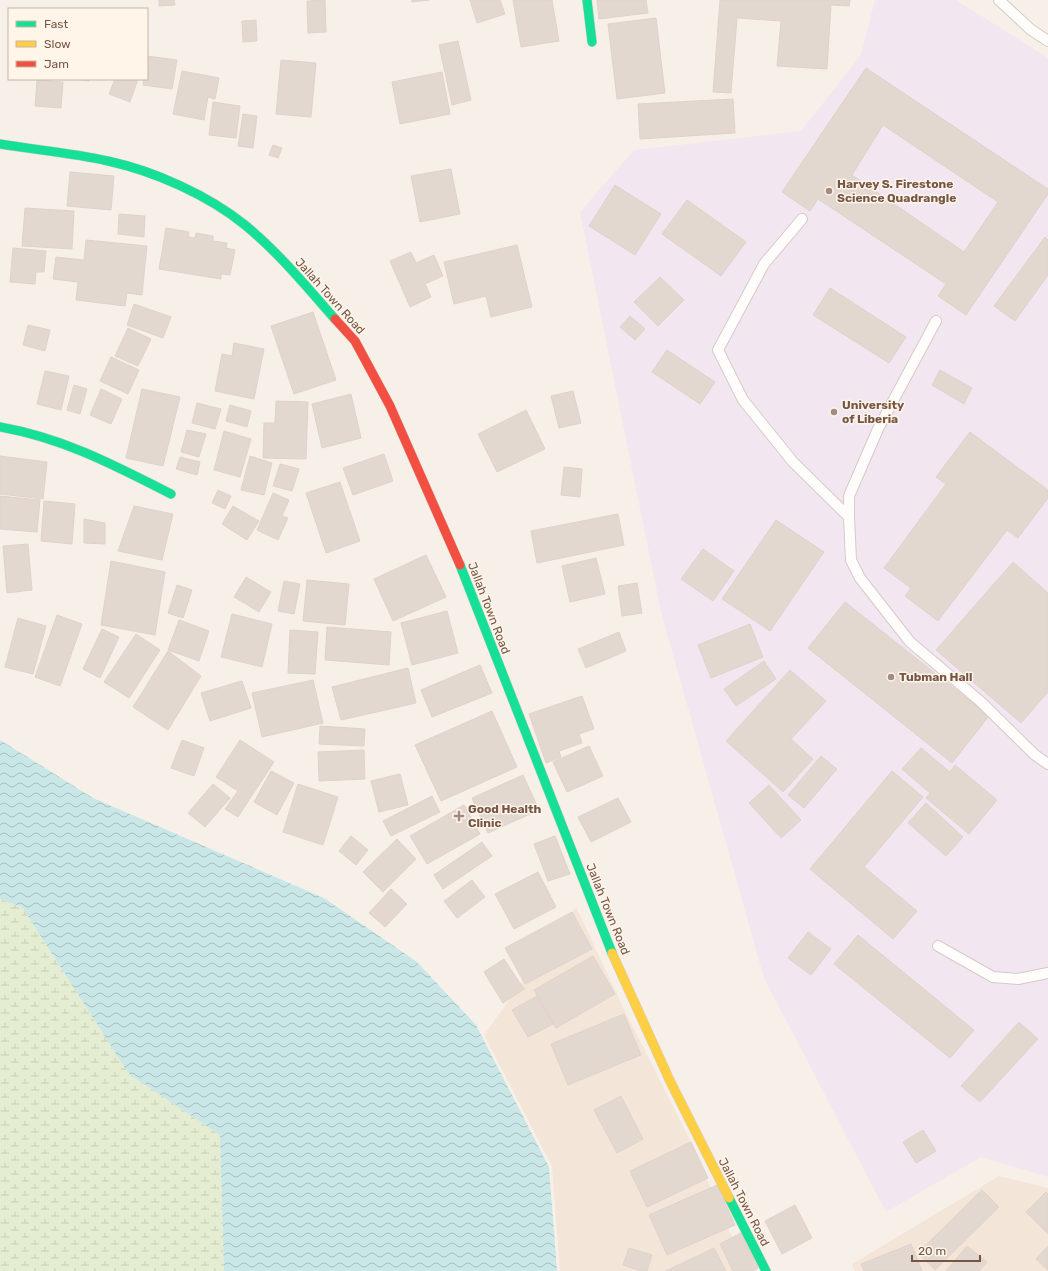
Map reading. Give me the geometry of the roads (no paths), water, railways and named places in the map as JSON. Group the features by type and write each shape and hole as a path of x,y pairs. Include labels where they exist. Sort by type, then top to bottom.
{"street":[{"path":"587,0 592,42"},
{"name":"Jallah Town Road","path":"0,144 108,160 159,176 205,199 244,224 279,256 355,341 390,406 451,543 619,971 670,1081 766,1271"},
{"path":"0,427 30,432 92,454 171,494"}],"lane":[{"path":"999,0 1030,29 1048,41"},
{"path":"802,219 764,264 718,350 743,400 794,462 848,517"},
{"path":"936,321 878,429 849,496 848,517 851,560 860,578 910,642 980,701 1036,755 1048,764"},
{"path":"938,946 993,977 1018,979 1048,973"}],"water":[{"path":"0,740 93,798 324,898 417,962 476,1025 549,1167 557,1271 224,1271 220,1135 129,1074 22,907 0,899"}],"place":[{"name":"Harvey S. Firestone Science Quadrangle","path":"829,191"},
{"name":"University of Liberia","path":"834,412"},
{"name":"Tubman Hall","path":"891,677"},
{"name":"Good Health Clinic","path":"459,816"}]}
